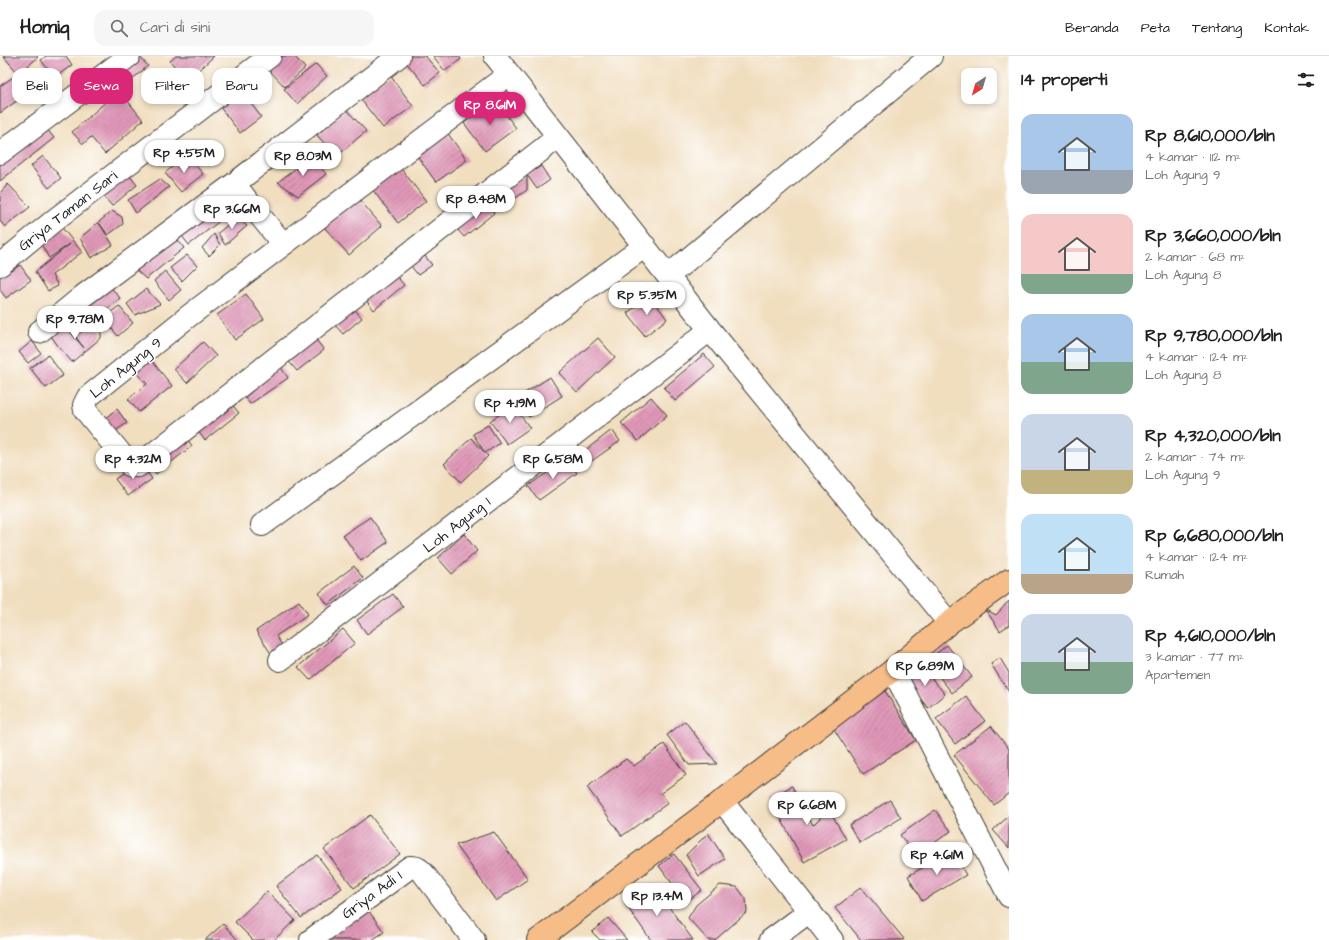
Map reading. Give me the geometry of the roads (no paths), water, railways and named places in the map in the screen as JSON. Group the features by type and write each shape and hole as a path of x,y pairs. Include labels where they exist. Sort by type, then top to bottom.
{"main road":[{"path":"538,940 722,802 893,670 949,623 1009,580"}],"street":[{"path":"0,153 129,56"},
{"name":"Griya Taman Sari","path":"0,265 270,56"},
{"path":"39,332 399,56"},
{"path":"495,56 710,330 949,623"},
{"path":"668,276 931,56"},
{"name":"Loh Agung 9","path":"509,74 190,315 88,397 84,405 85,410 131,466 138,466 558,137"},
{"path":"234,184 283,244"},
{"path":"262,525 645,246"},
{"name":"Loh Agung 1","path":"280,660 710,330"},
{"path":"893,670 1009,896"},
{"path":"722,802 832,940"},
{"name":"Griya Adi 1","path":"311,940 410,868 415,867 420,869 474,940"},
{"path":"771,940 810,912"}]}
